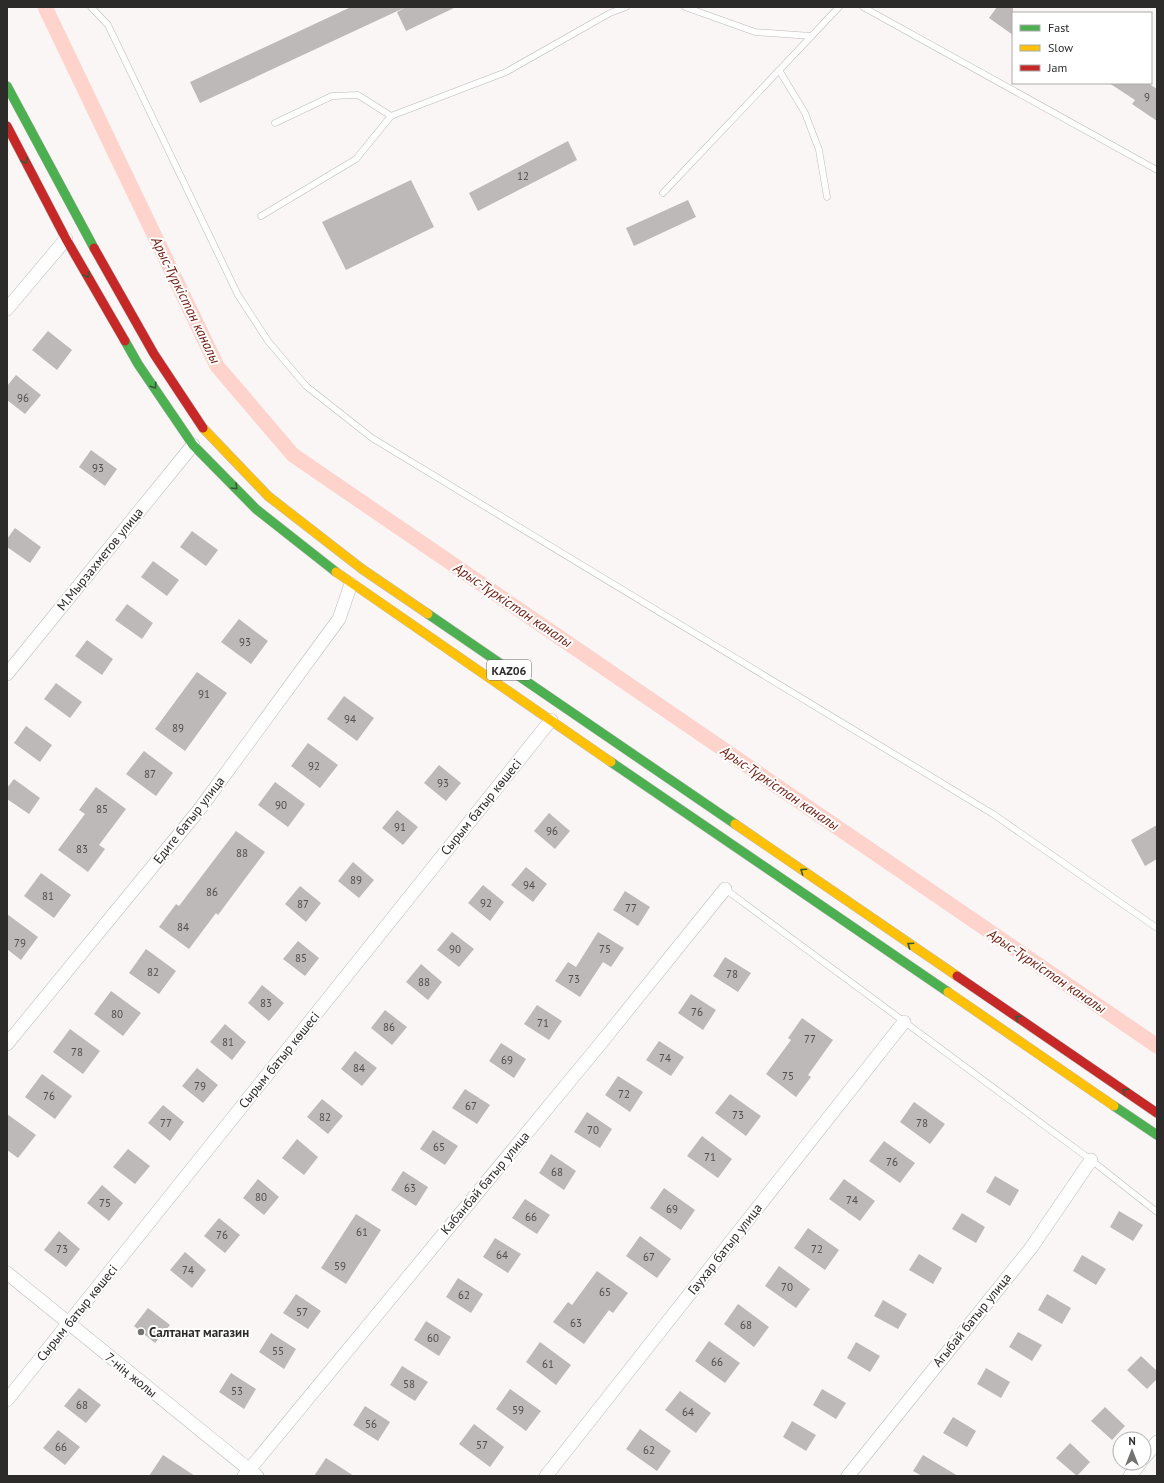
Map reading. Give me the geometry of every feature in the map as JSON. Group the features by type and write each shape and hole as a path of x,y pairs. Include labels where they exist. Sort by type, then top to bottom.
{"highway":[{"name":"KАZ06","path":"7,86 87,236 154,354 207,433 268,496 362,569 1157,1113"},
{"name":"KАZ06","path":"7,126 66,239 138,364 193,444 256,509 351,584 1157,1135"}],"street":[{"path":"7,309 66,239"},
{"name":"М.Мырзахметов улица","path":"7,674 193,444"},
{"name":"Едиге батыр улица","path":"7,1044 199,810 339,619 351,584"},
{"name":"Сырым батыр көшесі","path":"7,1400 551,720"},
{"name":"Кабанбай батыр улица","path":"250,1474 725,889"},
{"name":"Гаухар батыр улица","path":"546,1476 904,1022"},
{"name":"Агыбай батыр улица","path":"848,1476 1031,1248 1092,1160"},
{"name":"7-нің жолы","path":"7,1273 250,1474"}],"lane":[{"path":"91,7 108,25 238,295 268,341 306,386 372,438 993,814 1157,928"},
{"path":"261,216 356,159 391,116 506,72 610,13 626,7"},
{"path":"685,7 755,32 811,36"},
{"path":"663,193 839,7"},
{"path":"863,7 1157,170"},
{"path":"779,70 805,113 819,150 828,197"},
{"path":"275,123 332,96 358,95 391,116"},
{"path":"725,889 1092,1160 1157,1212"}],"building":[{"path":"351,7 406,7 200,103 190,82"},
{"path":"406,7 456,7 406,31 397,12"},
{"path":"997,7 1013,7 1012,34 989,18"},
{"path":"1111,84 1150,84 1157,89 1157,121 1132,104 1135,100"},
{"path":"568,141 577,160 478,211 469,193"},
{"path":"411,180 434,227 346,270 322,222"},
{"path":"688,200 696,217 634,246 626,228"},
{"path":"48,331 72,350 57,370 32,350"},
{"path":"16,375 41,395 25,414 7,400 7,386"},
{"path":"91,450 117,469 105,486 79,467"},
{"path":"15,528 41,547 30,563 7,547 7,539"},
{"path":"192,531 218,550 206,566 180,547"},
{"path":"153,561 179,580 167,596 141,577"},
{"path":"127,604 153,623 142,639 115,620"},
{"path":"239,619 268,641 251,664 221,642"},
{"path":"87,640 113,659 102,675 75,656"},
{"path":"197,672 227,693 185,751 155,729"},
{"path":"56,683 82,702 70,718 44,699"},
{"path":"344,696 374,718 357,741 327,719"},
{"path":"26,726 52,745 40,762 14,743"},
{"path":"308,743 338,765 320,788 291,766"},
{"path":"144,751 173,773 156,796 126,774"},
{"path":"439,765 461,783 446,801 424,783"},
{"path":"14,779 40,798 29,814 7,799 7,788"},
{"path":"275,782 305,804 288,827 258,805"},
{"path":"96,787 126,809 99,845 105,849 88,872 58,850 85,814 79,810"},
{"path":"397,810 418,827 403,845 382,828"},
{"path":"549,813 570,831 555,849 534,831"},
{"path":"1157,825 1157,859 1145,866 1131,840"},
{"path":"236,831 265,852 218,915 216,913 189,949 159,927 176,904 179,906"},
{"path":"353,862 374,880 359,898 338,881"},
{"path":"526,867 547,884 533,902 511,885"},
{"path":"41,873 71,895 54,918 24,896"},
{"path":"483,885 504,902 490,921 468,903"},
{"path":"300,886 321,903 306,922 285,904"},
{"path":"625,891 650,907 638,926 613,910"},
{"path":"7,914 38,937 21,960 7,949"},
{"path":"452,932 474,949 459,967 437,950"},
{"path":"598,932 624,948 611,967 603,962 580,997 555,981 568,962 576,967"},
{"path":"298,941 319,958 305,976 283,959"},
{"path":"146,949 176,971 159,994 129,973"},
{"path":"725,957 751,973 738,992 713,976"},
{"path":"421,964 442,982 428,1000 406,982"},
{"path":"262,985 284,1003 269,1021 248,1003"},
{"path":"111,991 141,1013 123,1036 94,1014"},
{"path":"691,994 716,1010 703,1030 678,1013"},
{"path":"537,1005 562,1021 549,1040 524,1024"},
{"path":"385,1010 407,1027 392,1045 371,1028"},
{"path":"802,1018 833,1040 808,1075 811,1077 796,1097 766,1074 791,1040 788,1038"},
{"path":"225,1024 246,1042 232,1060 210,1042"},
{"path":"70,1029 100,1051 83,1074 53,1052"},
{"path":"659,1041 684,1057 671,1076 646,1060"},
{"path":"501,1043 526,1059 514,1078 489,1061"},
{"path":"355,1051 377,1068 362,1086 341,1069"},
{"path":"197,1068 218,1085 203,1103 182,1086"},
{"path":"42,1074 72,1096 55,1119 25,1097"},
{"path":"618,1076 643,1092 630,1112 605,1095"},
{"path":"465,1089 490,1105 477,1124 452,1108"},
{"path":"730,1094 761,1116 746,1136 715,1113"},
{"path":"322,1099 343,1116 328,1134 307,1117"},
{"path":"914,1102 945,1124 930,1144 900,1122"},
{"path":"163,1105 184,1122 170,1141 148,1123"},
{"path":"587,1112 612,1129 600,1148 574,1132"},
{"path":"7,1114 36,1135 18,1158 7,1150"},
{"path":"433,1130 458,1146 445,1165 420,1149"},
{"path":"702,1136 732,1159 718,1178 687,1156"},
{"path":"297,1139 318,1157 304,1175 282,1158"},
{"path":"884,1141 915,1163 900,1183 869,1161"},
{"path":"128,1149 150,1166 135,1184 113,1167"},
{"path":"551,1154 576,1171 564,1190 539,1173"},
{"path":"403,1171 428,1187 416,1206 391,1190"},
{"path":"995,1176 1019,1190 1010,1206 986,1192"},
{"path":"258,1179 279,1197 264,1215 243,1198"},
{"path":"844,1179 875,1201 860,1221 829,1199"},
{"path":"102,1185 123,1203 109,1221 87,1203"},
{"path":"664,1188 695,1210 681,1230 650,1208"},
{"path":"525,1199 550,1215 537,1234 512,1218"},
{"path":"1119,1211 1143,1225 1133,1241 1110,1227"},
{"path":"962,1213 985,1227 976,1243 952,1229"},
{"path":"356,1214 381,1230 346,1284 321,1268"},
{"path":"219,1218 240,1235 225,1253 204,1236"},
{"path":"808,1228 839,1250 825,1270 794,1248"},
{"path":"59,1231 80,1249 66,1267 44,1250"},
{"path":"640,1236 671,1259 657,1278 626,1256"},
{"path":"495,1238 521,1254 508,1273 483,1257"},
{"path":"185,1252 206,1270 192,1288 170,1270"},
{"path":"919,1254 942,1268 933,1284 909,1270"},
{"path":"1082,1255 1106,1269 1096,1285 1073,1271"},
{"path":"779,1266 810,1289 796,1308 765,1286"},
{"path":"597,1271 628,1293 613,1313 609,1310 584,1344 553,1322 568,1302 572,1305"},
{"path":"458,1278 483,1294 471,1313 446,1297"},
{"path":"296,1294 321,1311 308,1329 283,1313"},
{"path":"1047,1294 1071,1308 1062,1324 1038,1310"},
{"path":"883,1300 907,1314 898,1329 874,1316"},
{"path":"738,1304 769,1327 754,1347 724,1324"},
{"path":"148,1308 170,1325 155,1343 134,1326"},
{"path":"426,1321 451,1337 439,1356 414,1340"},
{"path":"1018,1332 1042,1345 1032,1361 1009,1347"},
{"path":"271,1333 296,1349 284,1369 259,1352"},
{"path":"709,1341 740,1363 725,1383 695,1361"},
{"path":"540,1342 571,1365 556,1385 526,1362"},
{"path":"856,1342 880,1356 870,1372 847,1358"},
{"path":"1141,1356 1157,1371 1157,1379 1147,1389 1127,1370"},
{"path":"402,1366 428,1382 415,1401 390,1385"},
{"path":"986,1368 1010,1382 1001,1398 977,1384"},
{"path":"231,1373 256,1389 244,1409 219,1392"},
{"path":"79,1388 101,1405 86,1423 64,1406"},
{"path":"510,1389 541,1411 526,1431 496,1409"},
{"path":"822,1389 846,1403 836,1419 813,1405"},
{"path":"680,1391 711,1413 696,1433 665,1410"},
{"path":"365,1406 390,1422 378,1441 353,1425"},
{"path":"1105,1407 1125,1426 1120,1431 1112,1431 1112,1440 1091,1421"},
{"path":"953,1417 976,1431 967,1447 943,1433"},
{"path":"792,1421 816,1435 806,1451 783,1437"},
{"path":"474,1424 504,1447 490,1467 459,1444"},
{"path":"640,1429 671,1451 657,1471 626,1449"},
{"path":"58,1430 80,1447 65,1465 43,1448"},
{"path":"1070,1443 1090,1462 1077,1476 1056,1458"},
{"path":"163,1455 195,1476 149,1476"},
{"path":"923,1455 958,1476 922,1476 913,1471"},
{"path":"326,1458 354,1476 314,1476"}],"waterway":[{"name":"Арыс-Түркістан каналы","path":"45,7 217,366 293,455 1157,1046"}],"traffic: fast":[{"path":"7,86 94,248"},
{"path":"125,341 138,364 193,445 256,509 336,572"},
{"path":"428,614 735,824"},
{"path":"611,762 948,992"},
{"path":"1114,1106 1157,1135"}],"traffic: slow":[{"path":"203,428 268,496 362,569 428,614"},
{"path":"336,572 611,762"},
{"path":"735,824 957,976"},
{"path":"948,992 1114,1106"}],"traffic: jam":[{"path":"7,126 66,239 125,341"},
{"path":"94,248 154,354 203,428"},
{"path":"957,976 1157,1113"}],"place":[{"name":"Салтанат магазин","path":"141,1332"}]}
